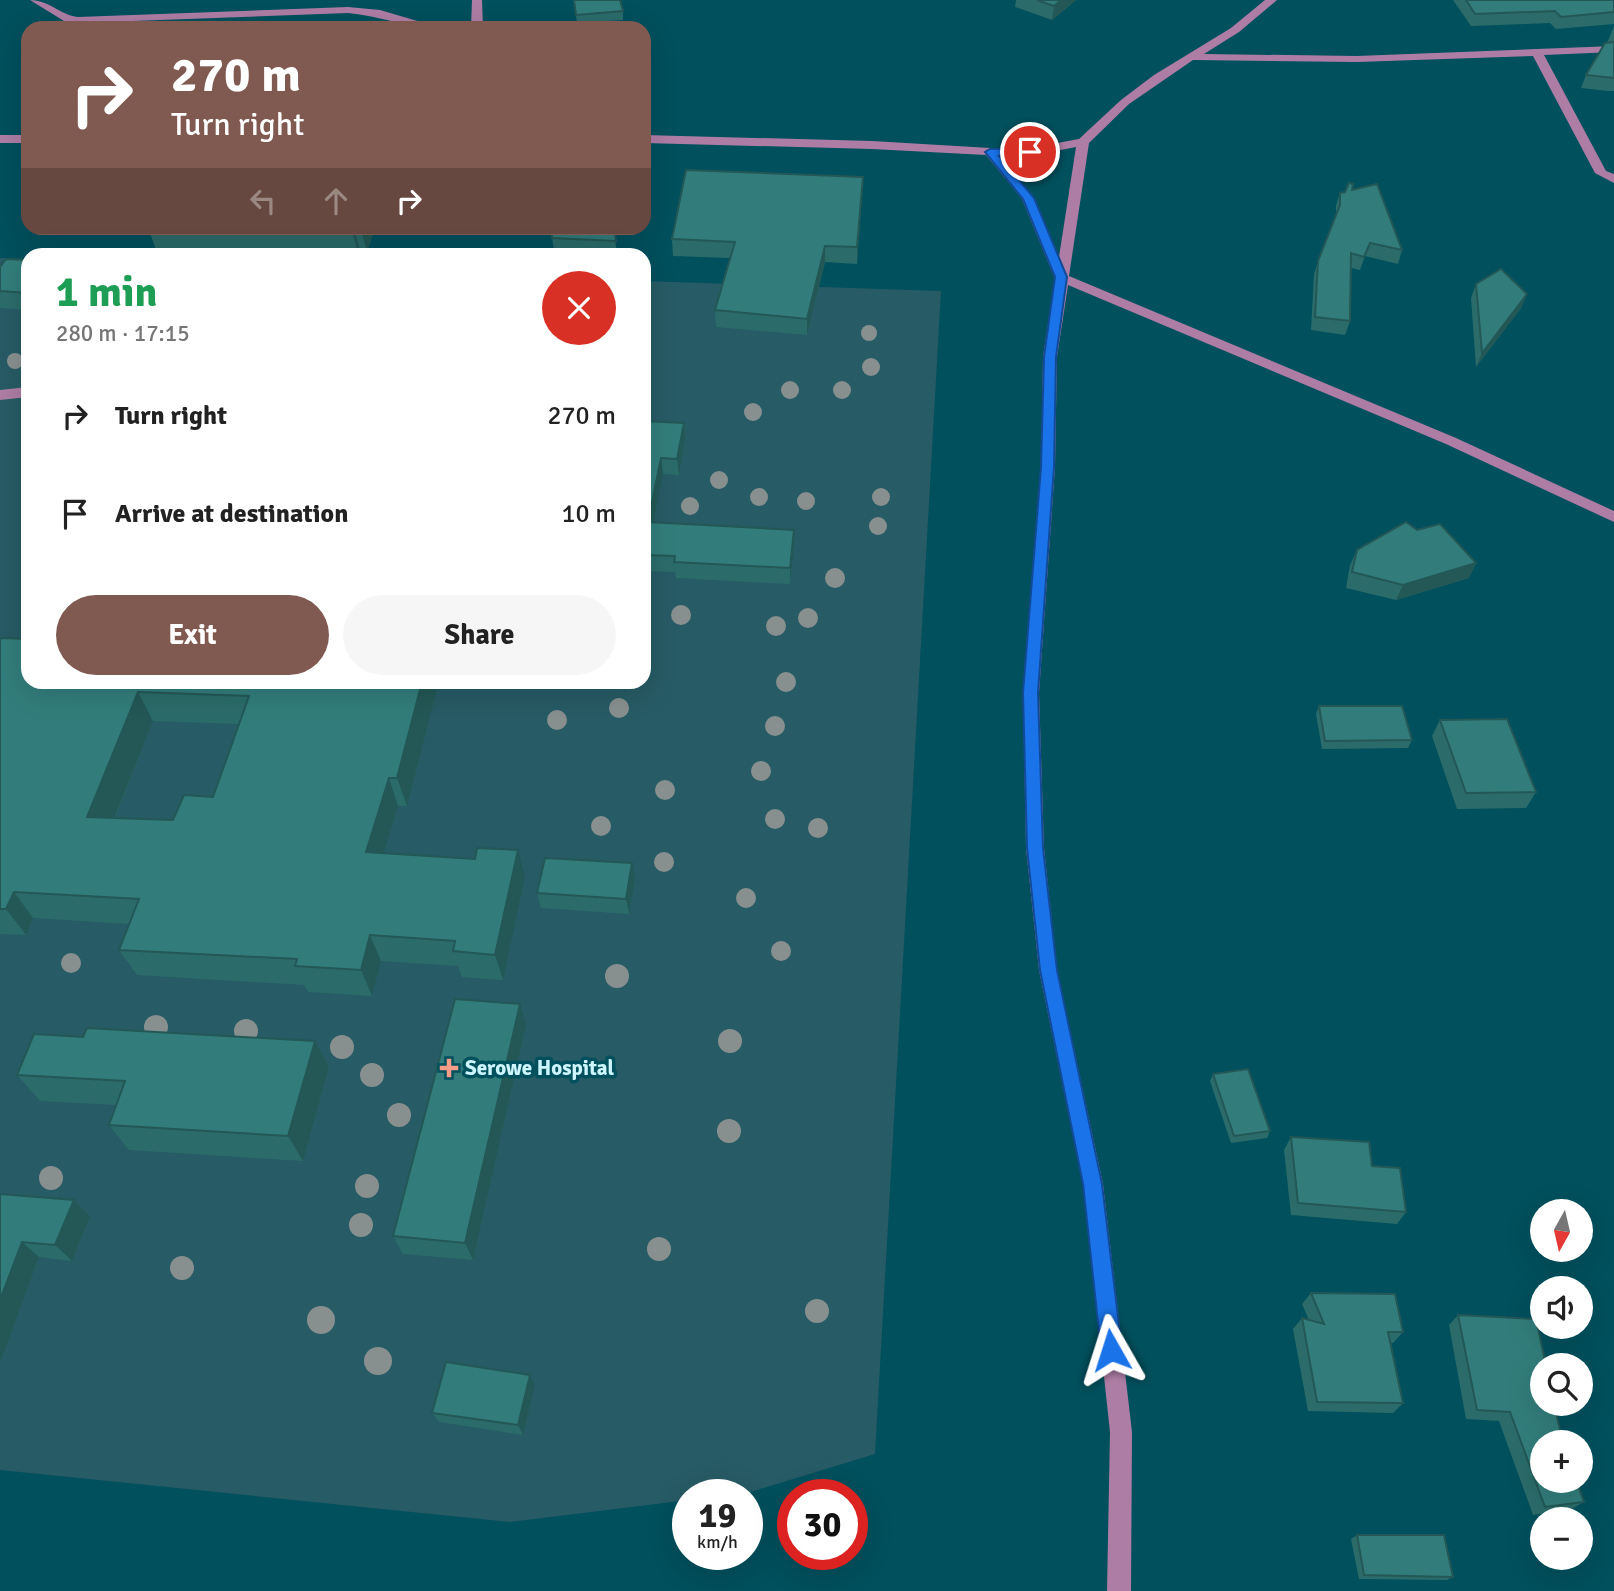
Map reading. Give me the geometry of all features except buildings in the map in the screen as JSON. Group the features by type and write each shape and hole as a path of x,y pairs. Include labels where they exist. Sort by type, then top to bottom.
{"street":[{"path":"35,0 68,19 78,20 348,10 380,13 409,21"},
{"path":"477,0 477,21"},
{"path":"651,139 872,145 990,152 1030,152 1083,142 1125,102 1187,57 1236,30 1272,0"},
{"path":"1187,57 1357,59 1614,49"},
{"path":"1537,52 1601,173 1614,180"},
{"path":"0,139 21,139"},
{"path":"1083,142 1050,357 1048,467 1031,693 1035,848 1048,970 1093,1184 1121,1432 1119,1591"},
{"path":"990,152 1028,198 1061,277 1451,440 1614,517"},
{"path":"0,395 21,393"}],"shaded area":[{"name":"Serowe Hospital","path":"0,258 21,259 21,689 651,689 651,281 941,291 875,1454 793,1479 777,1479 777,1484 763,1488 763,1479 672,1479 672,1502 510,1522 0,1470"}],"place":[{"name":"Serowe Hospital","path":"449,1068"}],"route":[{"path":"1030,152 990,152 1028,198 1061,277 1050,357 1048,467 1031,693 1035,848 1048,970 1093,1184 1111,1350"}]}
